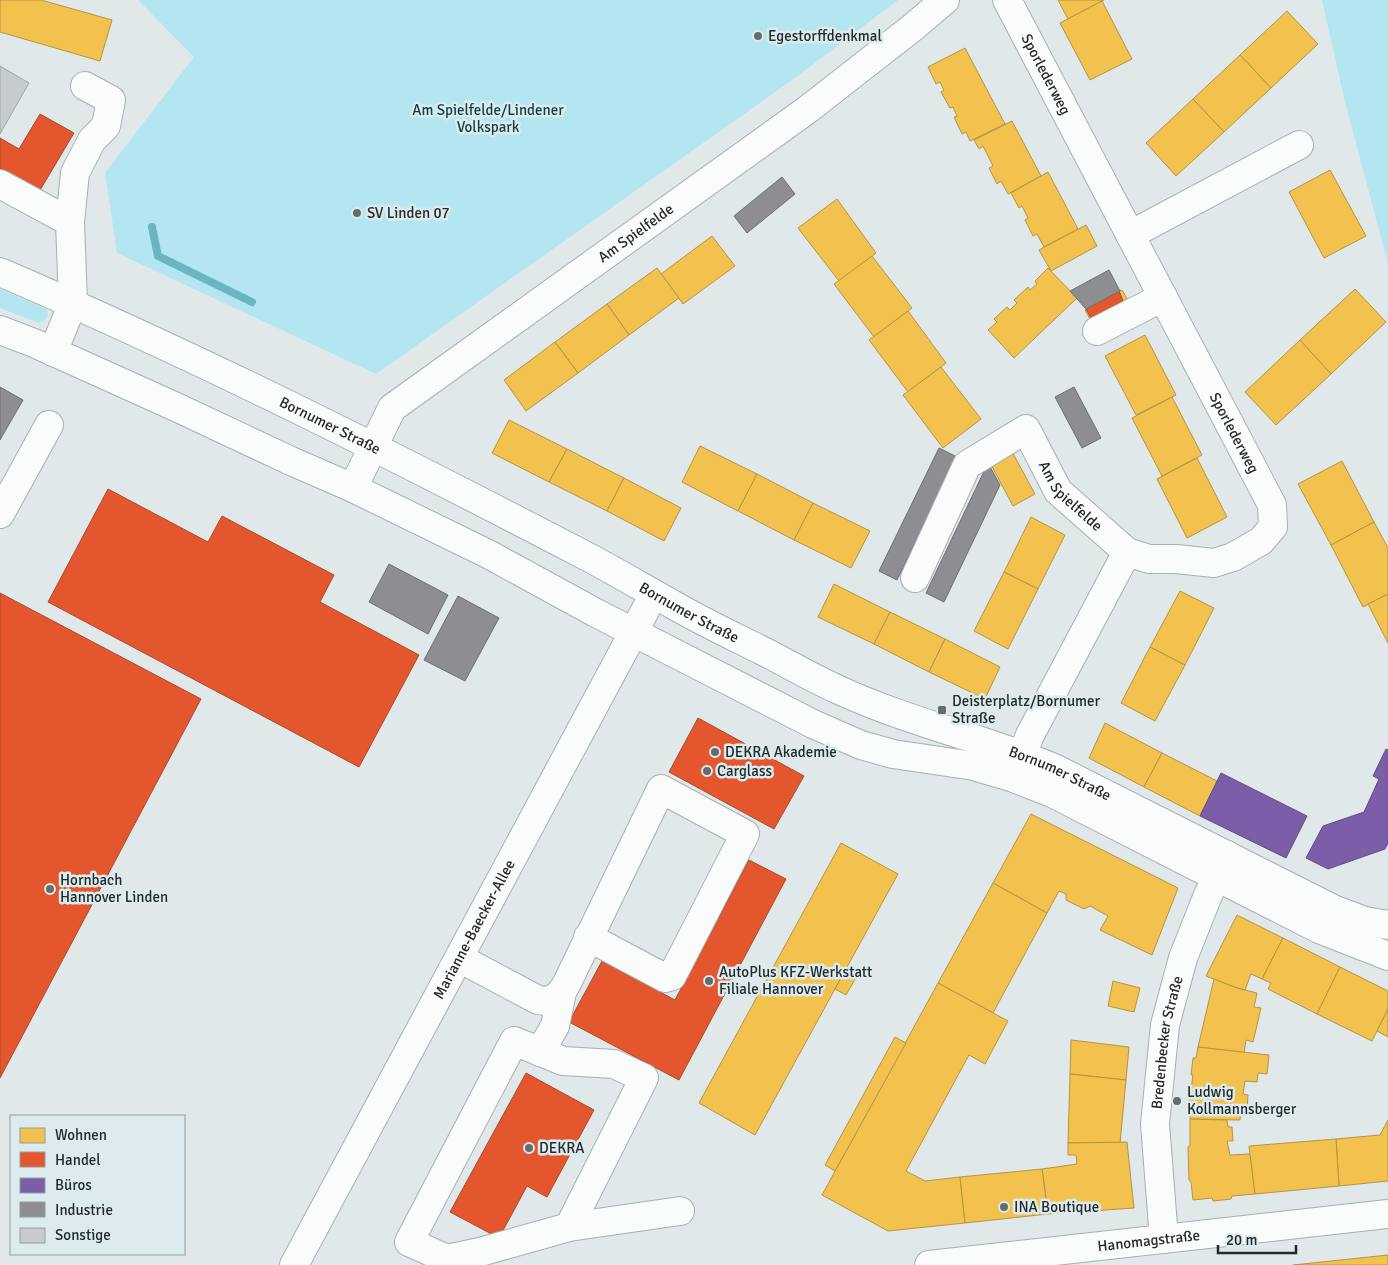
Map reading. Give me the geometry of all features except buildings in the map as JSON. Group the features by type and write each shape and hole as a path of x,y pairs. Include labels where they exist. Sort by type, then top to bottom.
{"street":[{"name":"Am Spielfelde","path":"353,488 392,408 807,110 945,0"},
{"name":"Sporlederweg","path":"1006,0 1272,505 1273,527 1261,541 1233,557 1214,563 1176,559 1149,559 1127,552"},
{"path":"53,352 73,303 70,222 75,173 92,140 106,126 111,100 85,86"},
{"path":"1130,235 1299,144"},
{"path":"0,184 70,222"},
{"name":"Bornumer Straße","path":"0,272 73,303 225,374 374,448 591,559 674,606 840,690 889,710 1022,754 1054,768 1222,866 1319,929 1388,956"},
{"path":"1097,331 1163,297"},
{"name":"Bornumer Straße","path":"0,330 176,407 353,488 490,555 813,724 861,745 893,754 974,766 1011,777 1222,866 1365,921 1388,925"},
{"path":"0,514 48,425"},
{"name":"Am Spielfelde","path":"915,578 967,464 1026,429 1058,491 1127,552"},
{"path":"1022,754 1030,735 1127,552"},
{"name":"Marianne-Baecker-Allee","path":"294,1265 654,594"},
{"path":"540,1052 555,1026 562,992 588,937 660,789 745,834 672,976 665,978 588,937"},
{"name":"Bredenbecker Straße","path":"1164,1239 1155,1124 1165,1025 1183,958 1222,866"},
{"path":"459,958 538,1000 550,1000 562,992"},
{"path":"569,1227 644,1078 614,1064 563,1061 514,1041 409,1242 447,1259 480,1258 569,1227 680,1211"},
{"name":"Hanomagstraße","path":"936,1265 1388,1214"}],"green space":[{"name":"SV Linden 07","path":"138,0 898,0 795,78 376,374 117,253 105,173 194,57"},
{"path":"1322,0 1388,0 1388,264 1345,102"},
{"path":"0,289 47,309 48,315 44,321 39,323 0,308"}],"waterway":[{"path":"152,227 158,256 252,302"}],"place":[{"name":"Egestorffdenkmal","path":"758,36"},
{"name":"SV Linden 07","path":"357,213"},
{"name":"Deisterplatz/Bornumer Straße","path":"942,710"},
{"name":"DEKRA Akademie","path":"715,752"},
{"name":"Carglass","path":"707,771"},
{"name":"Hornbach Hannover Linden","path":"50,889"},
{"name":"AutoPlus KFZ-Werkstatt Filiale Hannover","path":"709,981"},
{"name":"Ludwig Kollmannsberger","path":"1177,1101"},
{"name":"DEKRA","path":"529,1148"},
{"name":"INA Boutique","path":"1004,1207"}],"park label":[{"name":"Am Spielfelde/Lindener Volkspark","path":"488,118"}]}
